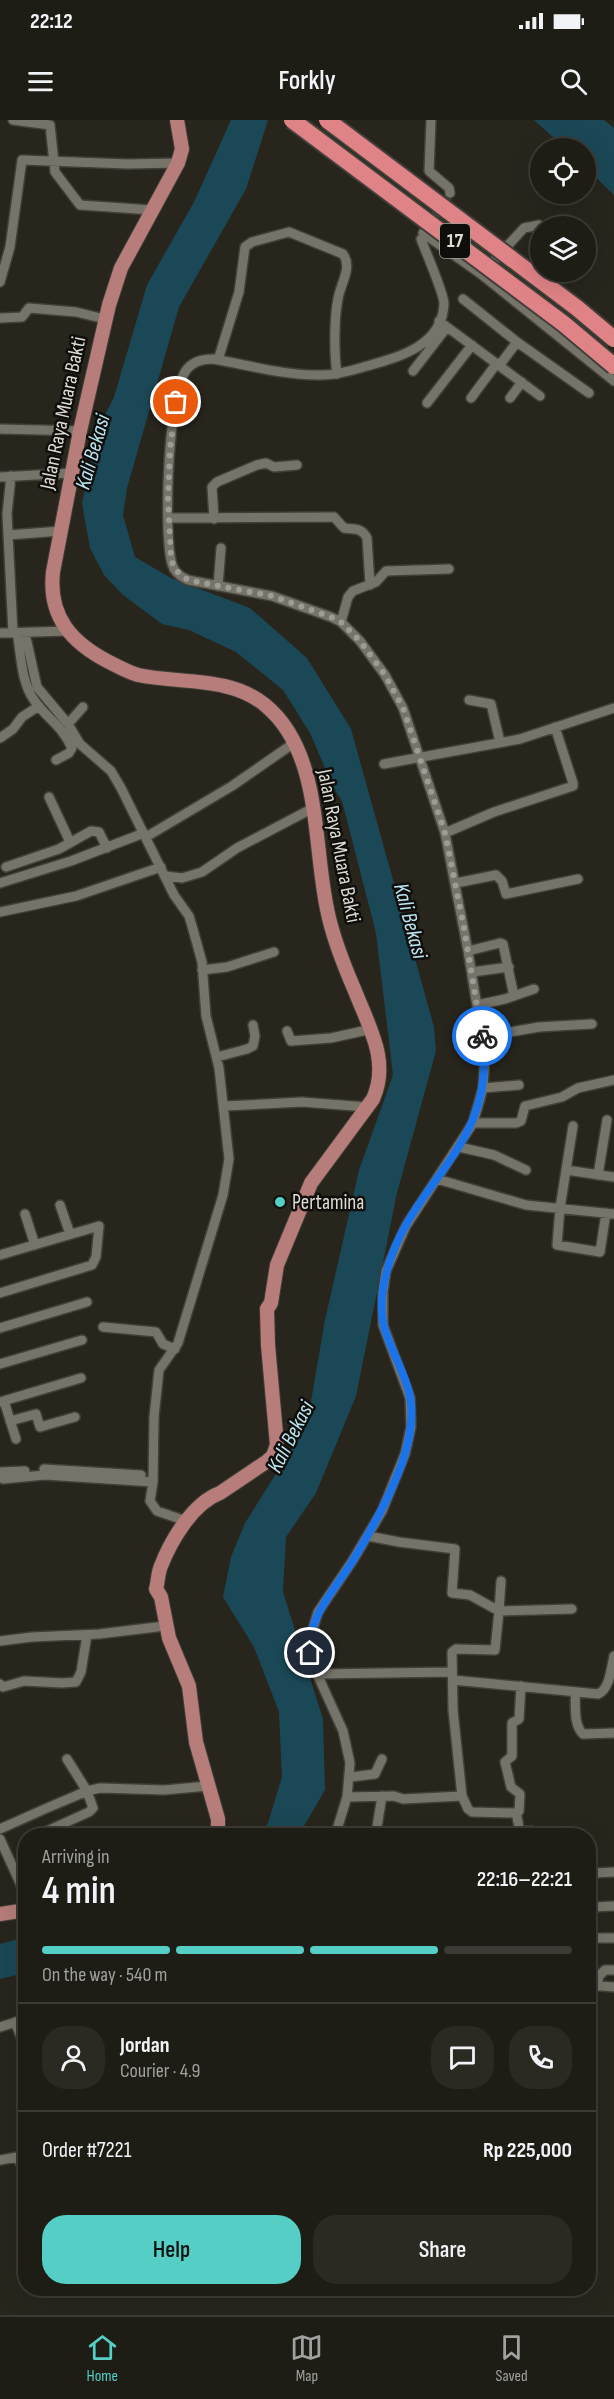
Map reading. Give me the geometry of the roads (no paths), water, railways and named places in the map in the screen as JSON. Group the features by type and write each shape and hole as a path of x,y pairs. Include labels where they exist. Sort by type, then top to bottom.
{"highway":[{"name":"17","path":"292,120 564,324 614,366"},
{"name":"17","path":"327,120 577,308 614,339"}],"main road":[{"name":"Jalan Raya Muara Bakti","path":"177,120 182,149 178,163 121,268 105,319 80,431 53,572 56,606 69,632 86,649 137,674 213,684 245,693 272,711 286,727 305,772 313,808 328,917 355,991 372,1029 379,1059 380,1080 373,1099 310,1182 277,1266 271,1303 267,1309 278,1444 273,1456 220,1493 209,1497 197,1508 186,1521 161,1565 156,1589 161,1597 165,1626 189,1686 196,1742 218,1819 218,1828"},
{"path":"0,1914 18,1911"}],"street":[{"path":"13,120 50,125 55,172 80,205 152,210"},
{"path":"431,120 429,171 449,188 450,193"},
{"path":"0,282 10,247 21,161 178,163"},
{"path":"481,274 524,228 530,227"},
{"path":"218,360 239,292 245,248 252,242 289,232 343,254 347,261 346,275 338,298 335,360 337,374"},
{"path":"413,371 443,324 444,303 422,236 481,274 614,381"},
{"path":"463,299 517,342 589,393"},
{"path":"0,318 22,317 29,308 76,312 105,319"},
{"path":"443,324 540,396"},
{"path":"337,1828 351,1777 346,1742 316,1674 310,1646 315,1618 368,1536 394,1483 405,1454 411,1427 410,1398 383,1325 383,1292 386,1271 401,1236 473,1123 483,1088 485,1055 456,883 445,833 396,692 368,651 341,622 323,613 282,599 188,580 174,569 168,518 170,449 181,379 188,368 199,361 218,360 292,373 337,374 415,350 443,324"},
{"path":"471,398 517,342"},
{"path":"427,403 472,345"},
{"path":"510,398 522,382"},
{"path":"0,429 80,431"},
{"path":"214,519 212,487 217,482 266,463 274,467 297,465"},
{"path":"0,477 72,473"},
{"path":"11,476 5,572 27,686 39,706 76,746 111,771 174,894 189,915 202,962 206,1016 217,1057 225,1106 229,1159 223,1195 175,1349 159,1371 154,1417 153,1479 150,1501 153,1507 165,1515 186,1521"},
{"path":"168,518 334,517 344,528 361,529 367,538 370,585"},
{"path":"8,535 61,531"},
{"path":"218,586 221,548"},
{"path":"341,622 348,597 353,591 370,585 386,571 393,569 449,570"},
{"path":"0,596 11,594"},
{"path":"0,633 69,632"},
{"path":"18,633 37,687 68,724 76,746"},
{"path":"469,700 490,704 500,742"},
{"path":"0,738 13,729 22,717 39,706"},
{"path":"68,724 83,707"},
{"path":"384,764 520,739 614,708"},
{"path":"445,833 494,812 573,786 555,728"},
{"path":"0,883 145,835 232,786 294,742"},
{"path":"56,760 76,746"},
{"path":"49,797 57,820 70,842"},
{"path":"166,876 182,878 202,872 237,848 313,808"},
{"path":"6,867 59,849 94,831 99,832 107,848"},
{"path":"0,912 76,896 161,867"},
{"path":"456,883 496,875 502,881 506,894 578,879"},
{"path":"468,951 502,942 514,996"},
{"path":"202,970 227,967 274,952"},
{"path":"472,972 509,967"},
{"path":"477,1005 534,989"},
{"path":"482,1037 539,1027 592,1024"},
{"path":"217,1057 253,1046 255,1036 253,1025"},
{"path":"287,1031 289,1039 295,1041 331,1038 372,1029"},
{"path":"473,1123 516,1123 521,1121 525,1106 530,1103 554,1100 574,1089 614,1080"},
{"path":"483,1088 519,1085"},
{"path":"225,1106 302,1102 367,1107"},
{"path":"598,1174 607,1120"},
{"path":"437,1179 526,1205 560,1208 610,1214 600,1252 557,1245 560,1208 573,1126"},
{"path":"459,1147 494,1155 526,1170"},
{"path":"566,1170 614,1177"},
{"path":"60,1204 70,1234"},
{"path":"25,1214 35,1245"},
{"path":"0,1254 99,1226 96,1257 92,1265 0,1293"},
{"path":"0,1328 87,1302"},
{"path":"103,1327 156,1332 163,1344 175,1349"},
{"path":"0,1364 82,1340"},
{"path":"16,1439 2,1401 81,1378"},
{"path":"10,1421 36,1414 40,1427 75,1417"},
{"path":"0,1474 46,1472 153,1479"},
{"path":"368,1536 455,1549 452,1593 470,1595 499,1611 572,1609"},
{"path":"501,1581 495,1650 454,1649 452,1655 453,1710 462,1796 468,1809 472,1812 516,1815"},
{"path":"0,1641 87,1635 165,1626"},
{"path":"0,1684 3,1687 24,1681 76,1682 81,1672 87,1635"},
{"path":"316,1674 453,1676 592,1694 603,1692 614,1656"},
{"path":"519,1828 516,1815 519,1810 520,1794 511,1786 505,1762 512,1755 512,1723 519,1719 521,1686"},
{"path":"576,1692 577,1724 580,1731 583,1734 614,1733"},
{"path":"53,1828 92,1810 93,1805 67,1759"},
{"path":"351,1777 375,1774 382,1759"},
{"path":"0,1829 87,1791 118,1787 164,1790 208,1786"},
{"path":"377,1828 382,1796"},
{"path":"347,1797 393,1796 403,1799 462,1796"},
{"path":"0,1839 18,1878"},
{"path":"596,1873 614,1872"},
{"path":"596,1907 614,1906"},
{"path":"596,1938 614,1938"},
{"path":"596,1980 604,1970 614,1970"},
{"path":"596,1985 614,1987"},
{"path":"0,2027 18,2021"},
{"path":"15,2022 18,2029"},
{"path":"0,2160 17,2157 18,2159"}],"water":[{"path":"231,120 268,120 246,189 179,307 127,488 123,515 135,557 171,578 250,608 307,658 351,729 434,1027 436,1051 397,1193 356,1396 316,1493 286,1537 283,1592 323,1719 325,1790 303,1828 264,1828 268,1823 282,1777 279,1712 254,1647 223,1597 231,1557 245,1523 307,1424 325,1320 359,1170 393,1075 376,933 342,801 334,789 310,733 283,690 236,652 189,630 162,624 123,595 104,575 90,548 82,503 100,425 114,397 147,285 194,202"},
{"path":"534,120 604,120 614,128 614,195 596,178 596,138 554,138"},
{"path":"18,1939 18,1975 0,1979 0,1944"}],"tunnel":[{"path":"428,227 450,193"}],"place":[{"name":"Pertamina","path":"280,1202"}],"water label":[{"name":"Kali Bekasi","path":"93,452"},
{"name":"Kali Bekasi","path":"410,921"},
{"name":"Kali Bekasi","path":"291,1437"}]}
